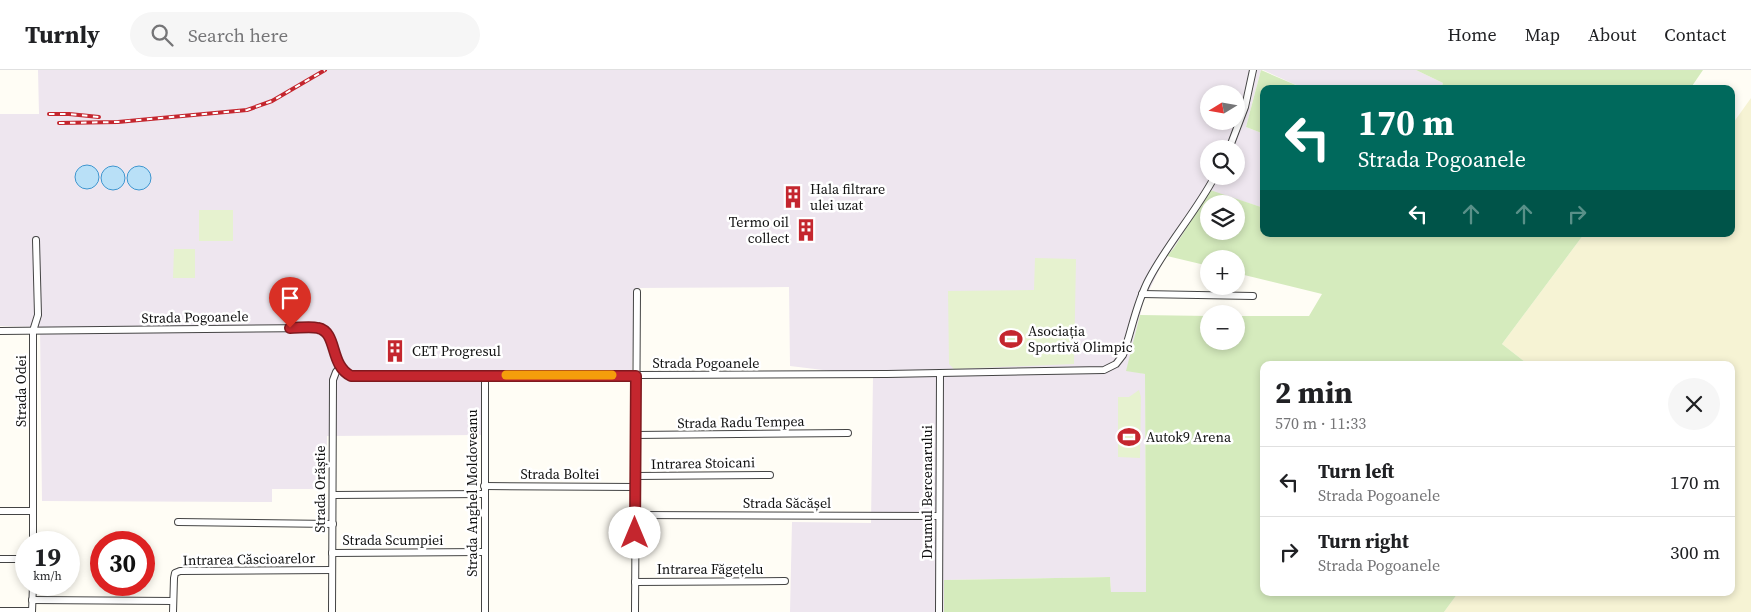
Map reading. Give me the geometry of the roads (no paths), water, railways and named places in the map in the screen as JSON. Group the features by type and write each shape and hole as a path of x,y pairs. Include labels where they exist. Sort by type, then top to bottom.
{"street":[{"path":"1232,140 1245,107 1253,70"},
{"path":"1210,185 1158,262 1142,294 1253,296"},
{"name":"Strada Odei","path":"33,531 33,331 38,315 36,240"},
{"path":"636,612 635,435 637,292"},
{"name":"Strada Pogoanele","path":"0,331 318,328 328,334 340,367 351,376 636,376 1100,370 1111,368 1122,355 1142,294"},
{"name":"Strada Orăștie","path":"332,612 333,380 340,367"},
{"name":"Drumul Bercenarului","path":"939,612 940,373"},
{"name":"Strada Anghel Moldoveanu","path":"485,375 485,612"},
{"name":"Strada Radu Tempea","path":"635,435 848,433"},
{"name":"Intrarea Stoicani","path":"636,476 770,475"},
{"name":"Strada Boltei","path":"333,495 636,487"},
{"path":"0,511 33,511"},
{"name":"Strada Săcășel","path":"635,515 939,516"},
{"path":"178,522 333,524"},
{"name":"Strada Scumpiei","path":"332,553 484,552"},
{"path":"0,559 15,559"},
{"name":"Intrarea Căscioarelor","path":"173,612 174,578 175,573 180,571 332,570"},
{"name":"Intrarea Făgețelu","path":"635,582 785,581"},
{"path":"0,611 32,611 32,596"},
{"path":"32,600 173,601"}],"water":[{"path":"87,165 92,166 98,172 98,182 92,188 87,189 82,188 76,182 75,177 76,172 82,166"},
{"path":"113,166 118,167 124,173 124,183 118,189 113,190 108,189 102,183 101,178 102,173 108,167"},
{"path":"139,166 144,167 150,173 150,183 144,189 139,190 134,189 128,183 127,178 128,173 134,167"}],"railway":[{"path":"59,123 118,122 247,110 272,101 325,70"},
{"path":"49,114 99,117"}],"place":[{"name":"Hala filtrare ulei uzat","path":"793,197"},
{"name":"Termo oil collect","path":"806,230"},
{"name":"Asociația Sportivă Olimpic","path":"1011,339"},
{"name":"CET Progresul","path":"395,351"},
{"name":"Autok9 Arena","path":"1129,437"}]}
